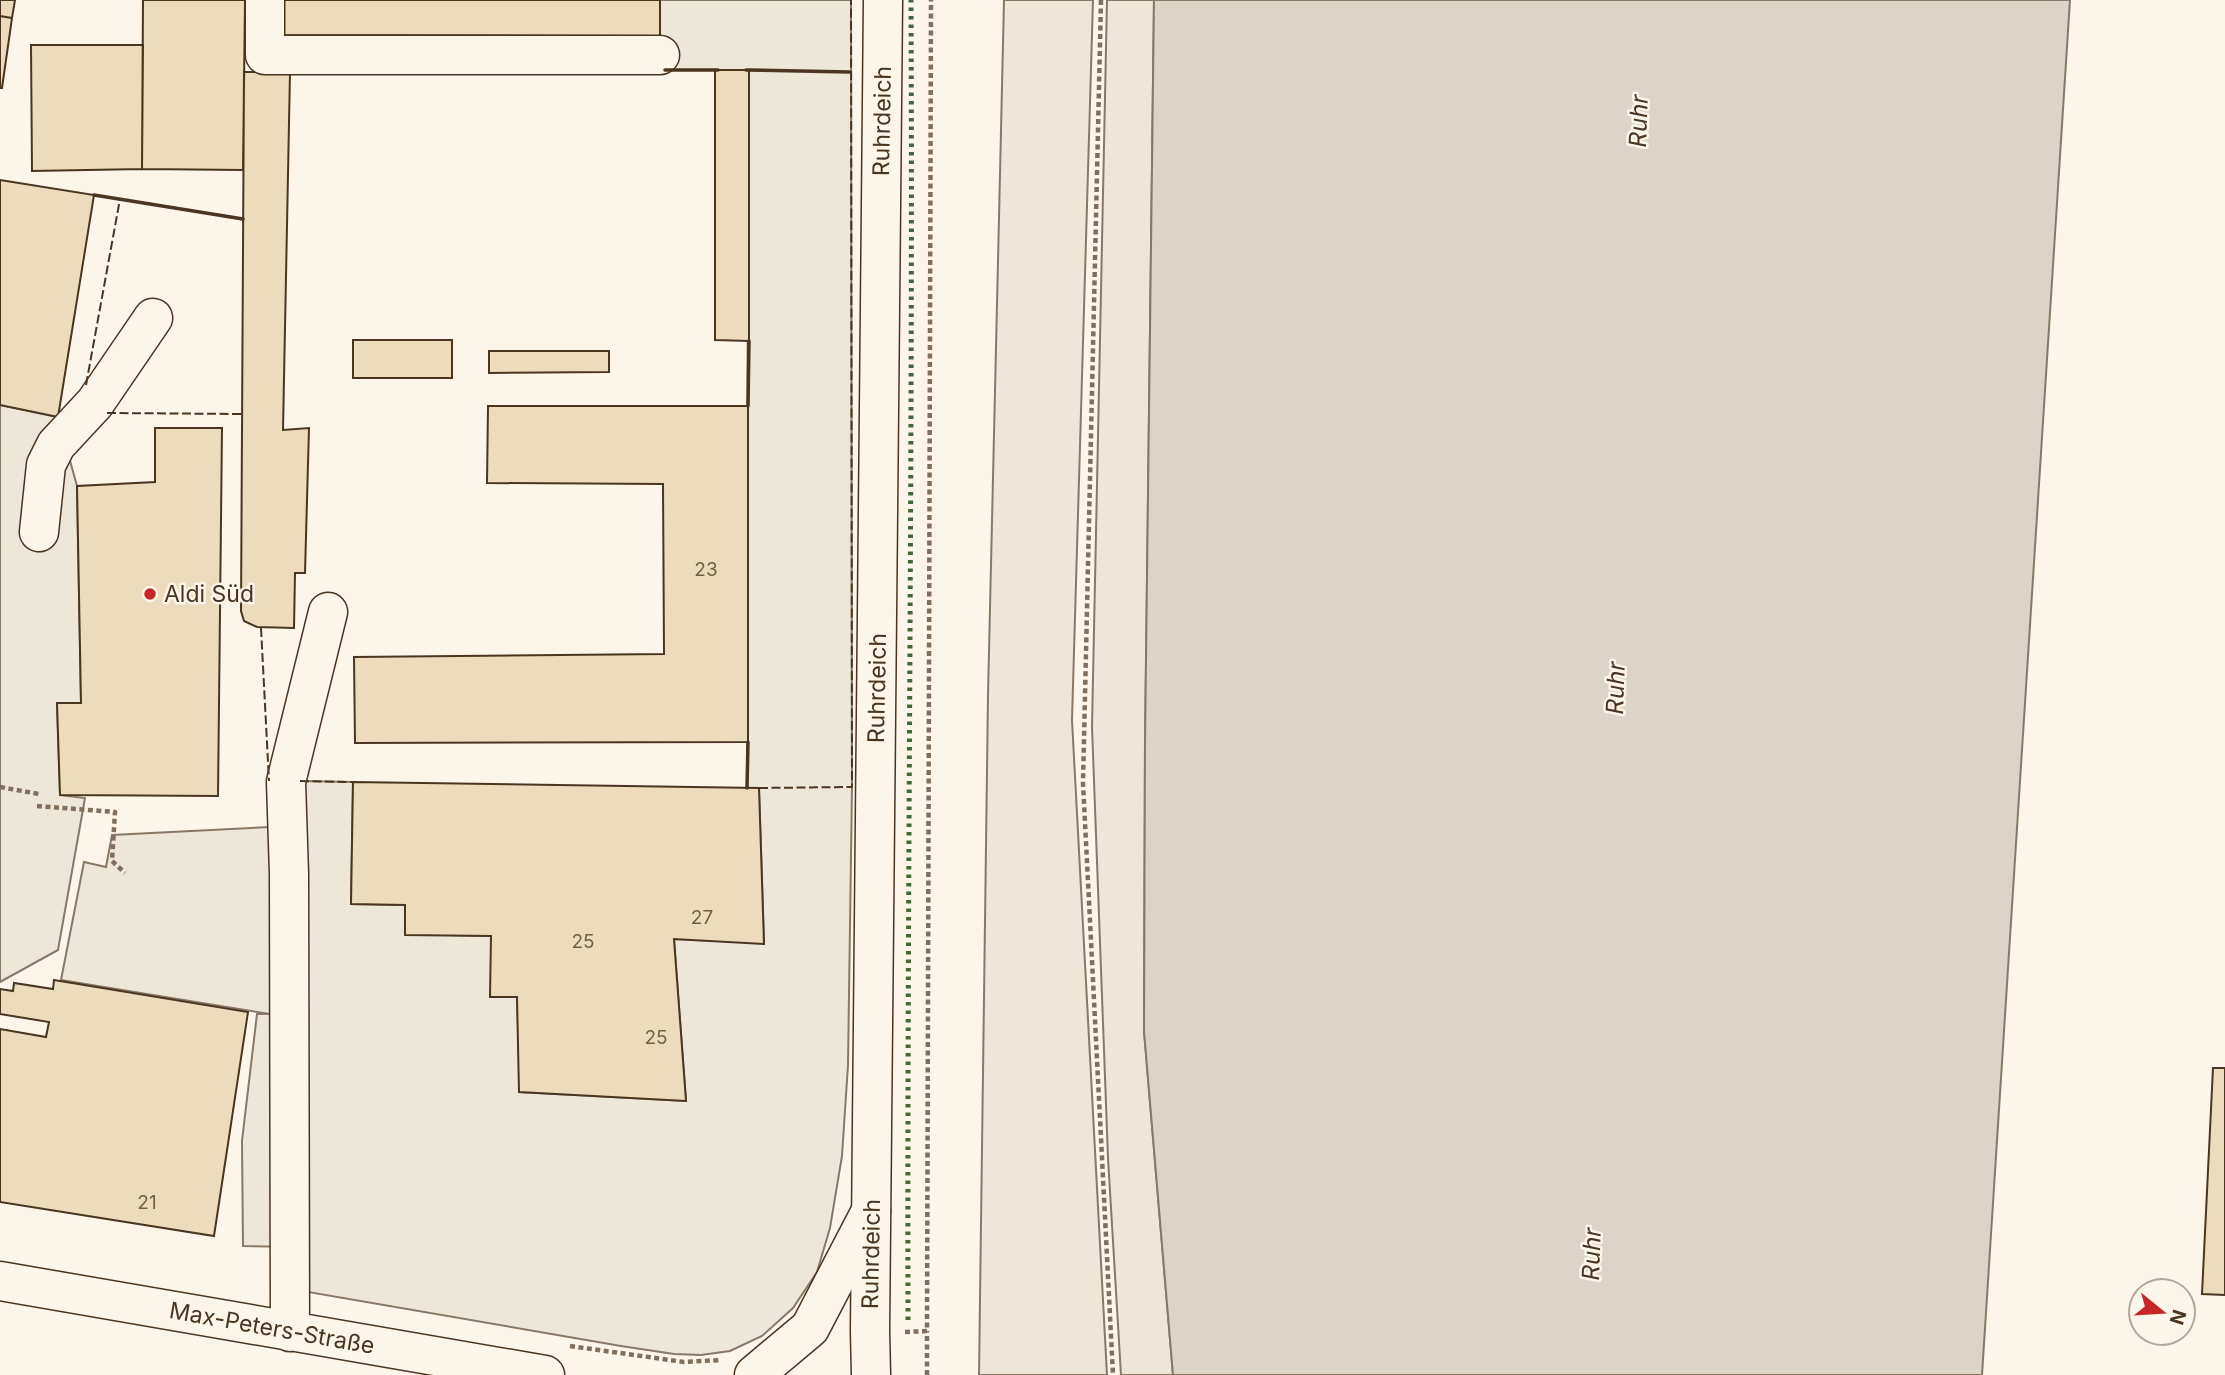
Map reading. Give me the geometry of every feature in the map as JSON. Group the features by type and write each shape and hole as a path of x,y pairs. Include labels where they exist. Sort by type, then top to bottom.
{"main road":[{"path":"265,0 265,55 660,55"},
{"name":"Ruhrdeich","path":"871,1375 883,0"},
{"path":"39,532 46,465 56,445 95,403 153,318"},
{"path":"290,1332 289,874 286,782 328,612"},
{"path":"754,1375 810,1328 871,1211"},
{"name":"Max-Peters-Straße","path":"0,1281 545,1375"}],"path":[{"path":"927,1375 931,0"},
{"path":"1101,0 1083,783 1113,1375"},
{"path":"0,787 38,794"},
{"path":"37,806 115,813 112,861 125,873"},
{"path":"870,1331 927,1331"}],"shaded area":[{"path":"660,0 851,0 852,787 848,1065 842,1156 830,1228 817,1272 793,1308 762,1336 730,1351 701,1355 621,1346 308,1292 305,781 353,782 351,904 405,905 405,934 491,936 517,997 520,1092 686,1101 674,939 764,943 759,789 747,788 748,70 660,70"},
{"path":"1004,0 1093,0 1072,720 1107,1375 979,1375 988,695"},
{"path":"1107,0 1154,0 1144,1031 1173,1375 1121,1375 1108,1158 1092,727"},
{"path":"0,405 58,417 77,486 81,703 57,703 60,795 85,798 58,950 0,982"},
{"path":"269,827 292,1247 243,1246 242,1141 257,1014 270,1014 61,980 84,862 106,867 112,835"}],"water":[{"name":"Ruhr","path":"1154,0 2070,0 1982,1375 1173,1375 1144,1031"}],"building":[{"path":"0,0 15,0 12,18 0,16"},
{"path":"143,0 245,0 243,170 142,169"},
{"path":"282,0 660,0 660,36 282,35"},
{"path":"0,16 12,18 2,88 0,88"},
{"path":"31,45 143,45 142,169 32,171"},
{"path":"715,70 749,70 749,341 715,340"},
{"path":"244,72 290,72 283,430 309,428 305,573 295,573 294,628 257,627 244,621 241,611"},
{"path":"0,180 94,195 58,417 0,405"},
{"path":"353,340 452,340 452,378 353,378"},
{"path":"489,351 609,351 609,372 489,373"},
{"path":"488,406 748,406 748,742 355,743 354,657 664,654 663,484 487,483"},
{"name":"Aldi Süd","path":"155,428 222,428 218,796 60,795 57,703 81,703 77,486 155,482"},
{"path":"353,782 759,788 764,944 674,939 686,1101 519,1092 517,997 490,997 491,936 405,935 405,905 351,904"},
{"path":"54,980 248,1012 214,1236 0,1202 0,1029 46,1037 49,1022 0,1014 0,989 13,991 14,983 53,989"},
{"path":"2213,1068 2225,1068 2225,1295 2202,1294"}],"hedge":[{"path":"908,1320 911,0"}],"fence":[{"path":"759,788 852,787 851,0"},
{"path":"86,385 120,199"},
{"path":"107,413 242,414"},
{"path":"261,628 269,781"},
{"path":"300,781 353,782"}],"wall":[{"path":"665,70 718,70"},
{"path":"746,70 850,72"},
{"path":"94,195 243,219"},
{"path":"748,406 749,341"},
{"path":"747,788 748,742"}],"place":[{"name":"Aldi Süd","path":"150,594"}]}
